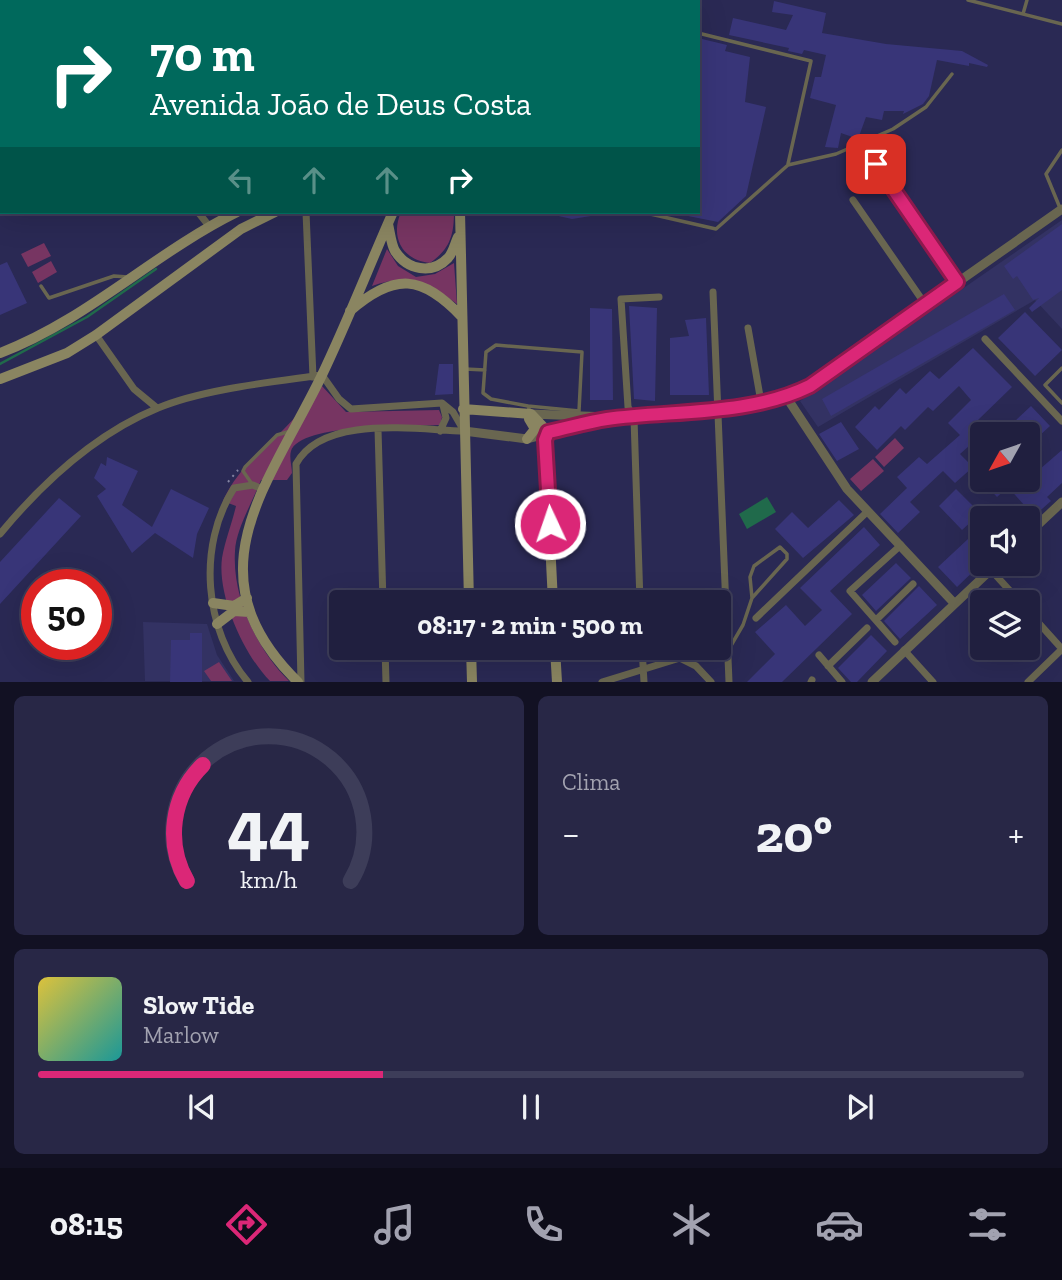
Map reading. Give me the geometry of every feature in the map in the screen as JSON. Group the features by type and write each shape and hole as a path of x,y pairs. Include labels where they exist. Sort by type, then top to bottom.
{"main road":[{"path":"0,353 61,324 209,226 233,214"},
{"path":"0,379 67,353 242,229 271,214"},
{"path":"387,214 394,250 409,267 431,269 448,258 460,234"},
{"path":"300,681 276,660 249,612 243,548 258,487 293,430 392,214"},
{"path":"460,214 469,590"},
{"path":"347,314 368,296 387,286 408,282 429,288 462,317"},
{"path":"463,410 517,413 530,410 548,432 545,440 552,590"},
{"path":"517,413 533,424 535,429 527,439"},
{"path":"213,603 234,606 247,598"},
{"path":"217,624 234,611 249,612"},
{"path":"471,660 472,681"},
{"path":"556,660 557,681"}],"street":[{"path":"853,200 925,304"},
{"path":"530,410 606,419 634,418 787,398 810,386 1061,209"},
{"path":"200,214 209,226"},
{"path":"306,214 317,376 352,409 443,404 453,412 464,431"},
{"path":"713,292 726,590"},
{"path":"640,590 634,418 628,407 621,299 659,297"},
{"path":"748,328 761,402"},
{"path":"96,335 134,389 158,408"},
{"path":"985,339 1062,421"},
{"path":"0,534 80,453 158,408 185,399 317,376"},
{"path":"787,398 847,489 954,603"},
{"path":"440,431 446,418 443,404"},
{"path":"300,681 296,464 302,453 319,442 349,430 464,431 527,439 606,419"},
{"path":"378,429 383,590"},
{"path":"247,681 227,655 217,624 210,570 213,538 224,503 234,488 258,487"},
{"path":"1040,523 1062,502"},
{"path":"757,618 868,511"},
{"path":"895,642 850,591 901,545"},
{"path":"872,681 984,576"},
{"path":"876,620 913,584"},
{"path":"1028,681 1062,649 1040,624"},
{"path":"828,666 867,628"},
{"path":"905,650 933,681"},
{"path":"819,655 842,681"},
{"path":"602,681 680,658 696,666 711,681"},
{"path":"385,660 386,681"},
{"path":"643,660 643,681"},
{"path":"728,660 729,681"}],"lane":[{"path":"968,0 1062,24"},
{"path":"1023,14 1027,0"},
{"path":"700,33 811,61 788,165"},
{"path":"650,214 716,229 788,165 836,154 893,129 926,107 952,74"},
{"path":"1061,209 1046,174 1062,150"},
{"path":"876,164 957,282"},
{"path":"41,286 49,298 114,276 130,277"},
{"path":"496,345 582,352 579,411 530,410 486,397 483,393 486,370 486,352 496,345"},
{"path":"1062,368 1045,385 1062,403"},
{"path":"463,369 486,370"},
{"path":"258,487 243,471 245,467 277,435 293,430"},
{"path":"731,645 743,625 752,598 787,559 787,554 780,547 754,566 750,577 752,598"}],"shaded area":[{"path":"400,214 454,214 450,241 430,263 412,257 401,246 398,221"},
{"path":"1062,220 1062,329 1035,300 818,427 800,401"},
{"path":"44,243 51,256 28,267 21,254"},
{"path":"387,249 398,266 416,277 435,274 454,263 457,304 437,290 417,282 396,280 372,286"},
{"path":"51,261 57,272 38,283 32,272"},
{"path":"322,386 346,412 439,410 442,417 440,425 384,426 314,435 299,442 291,451 292,473 287,480 261,480 238,534 235,569 242,604 249,622 267,654 289,681 270,681 242,641 228,607 222,558 236,506 223,501 241,471 287,426"},
{"path":"895,438 904,448 884,467 875,457"},
{"path":"873,459 884,471 861,491 850,479"},
{"path":"767,497 776,512 747,529 739,514"},
{"path":"143,622 207,624 217,655 234,681 145,681"},
{"path":"219,662 232,681 211,681 204,671"}],"building":[{"path":"774,1 826,13 822,33 886,44 962,51 988,65 969,63 969,66 937,60 929,96 923,104 903,114 904,111 884,111 882,120 866,117 858,139 841,133 838,148 825,147 836,105 810,98 815,77 821,77 826,55 804,50 802,54 788,51 789,48 729,35 733,18 786,30 793,15 772,12"},
{"path":"700,38 727,45 725,51 750,57 745,102 766,107 746,196 718,222 683,215 700,214"},
{"path":"591,214 591,216 572,219 554,215"},
{"path":"1062,224 1062,290 1032,312 1029,308 1039,298 1033,300 1017,276 1013,279 1004,266"},
{"path":"7,262 27,303 0,315 0,265"},
{"path":"1004,294 1015,310 831,416 822,399"},
{"path":"629,306 657,308 655,401 634,399"},
{"path":"590,308 612,309 613,400 590,400"},
{"path":"1025,312 1062,350 1035,376 998,338"},
{"path":"706,318 709,395 670,395 670,338 689,336 685,320"},
{"path":"973,348 1012,387 978,420 980,422 970,422 970,445 960,454 970,464 970,470 955,483 943,471 910,502 920,512 898,533 880,514 907,488 897,477 919,457 927,464 960,435 948,423 971,400 959,386 933,411 928,407 905,430 901,426 877,450 855,427 875,406 879,410 900,388 906,394 930,371 939,379"},
{"path":"439,364 453,364 453,394 435,395"},
{"path":"1031,406 1050,426 1040,435 1040,422 1014,422"},
{"path":"841,422 859,449 837,461 819,434"},
{"path":"1062,450 1062,483 1047,497 1051,501 1040,511 1040,506 1025,506 1012,492 1040,492 1040,469"},
{"path":"107,457 138,471 122,505 152,527 171,489 209,508 197,534 193,558 155,533 132,553 97,496 106,489 94,478 101,463 106,466"},
{"path":"956,489 973,506 970,506 970,523 962,530 939,506"},
{"path":"59,498 81,516 32,569 21,569 21,581 0,604 0,562"},
{"path":"839,500 854,515 803,558 775,529 792,512 808,528"},
{"path":"864,527 880,545 830,591 852,614 782,682 747,682 775,654 755,632 786,605 805,626 822,610 800,588"},
{"path":"968,539 970,541 970,575 957,587 938,567"},
{"path":"896,563 911,578 876,611 862,595"},
{"path":"919,586 937,605 900,639 884,621"},
{"path":"190,633 202,633 202,682 170,682 171,640 190,640"},
{"path":"871,635 887,651 857,682 851,682 838,668"}],"waterway":[{"path":"0,364 87,317 156,269"}],"route":[{"path":"550,524 545,440 548,432 606,419 634,418 787,398 810,386 957,282 876,164"}]}
